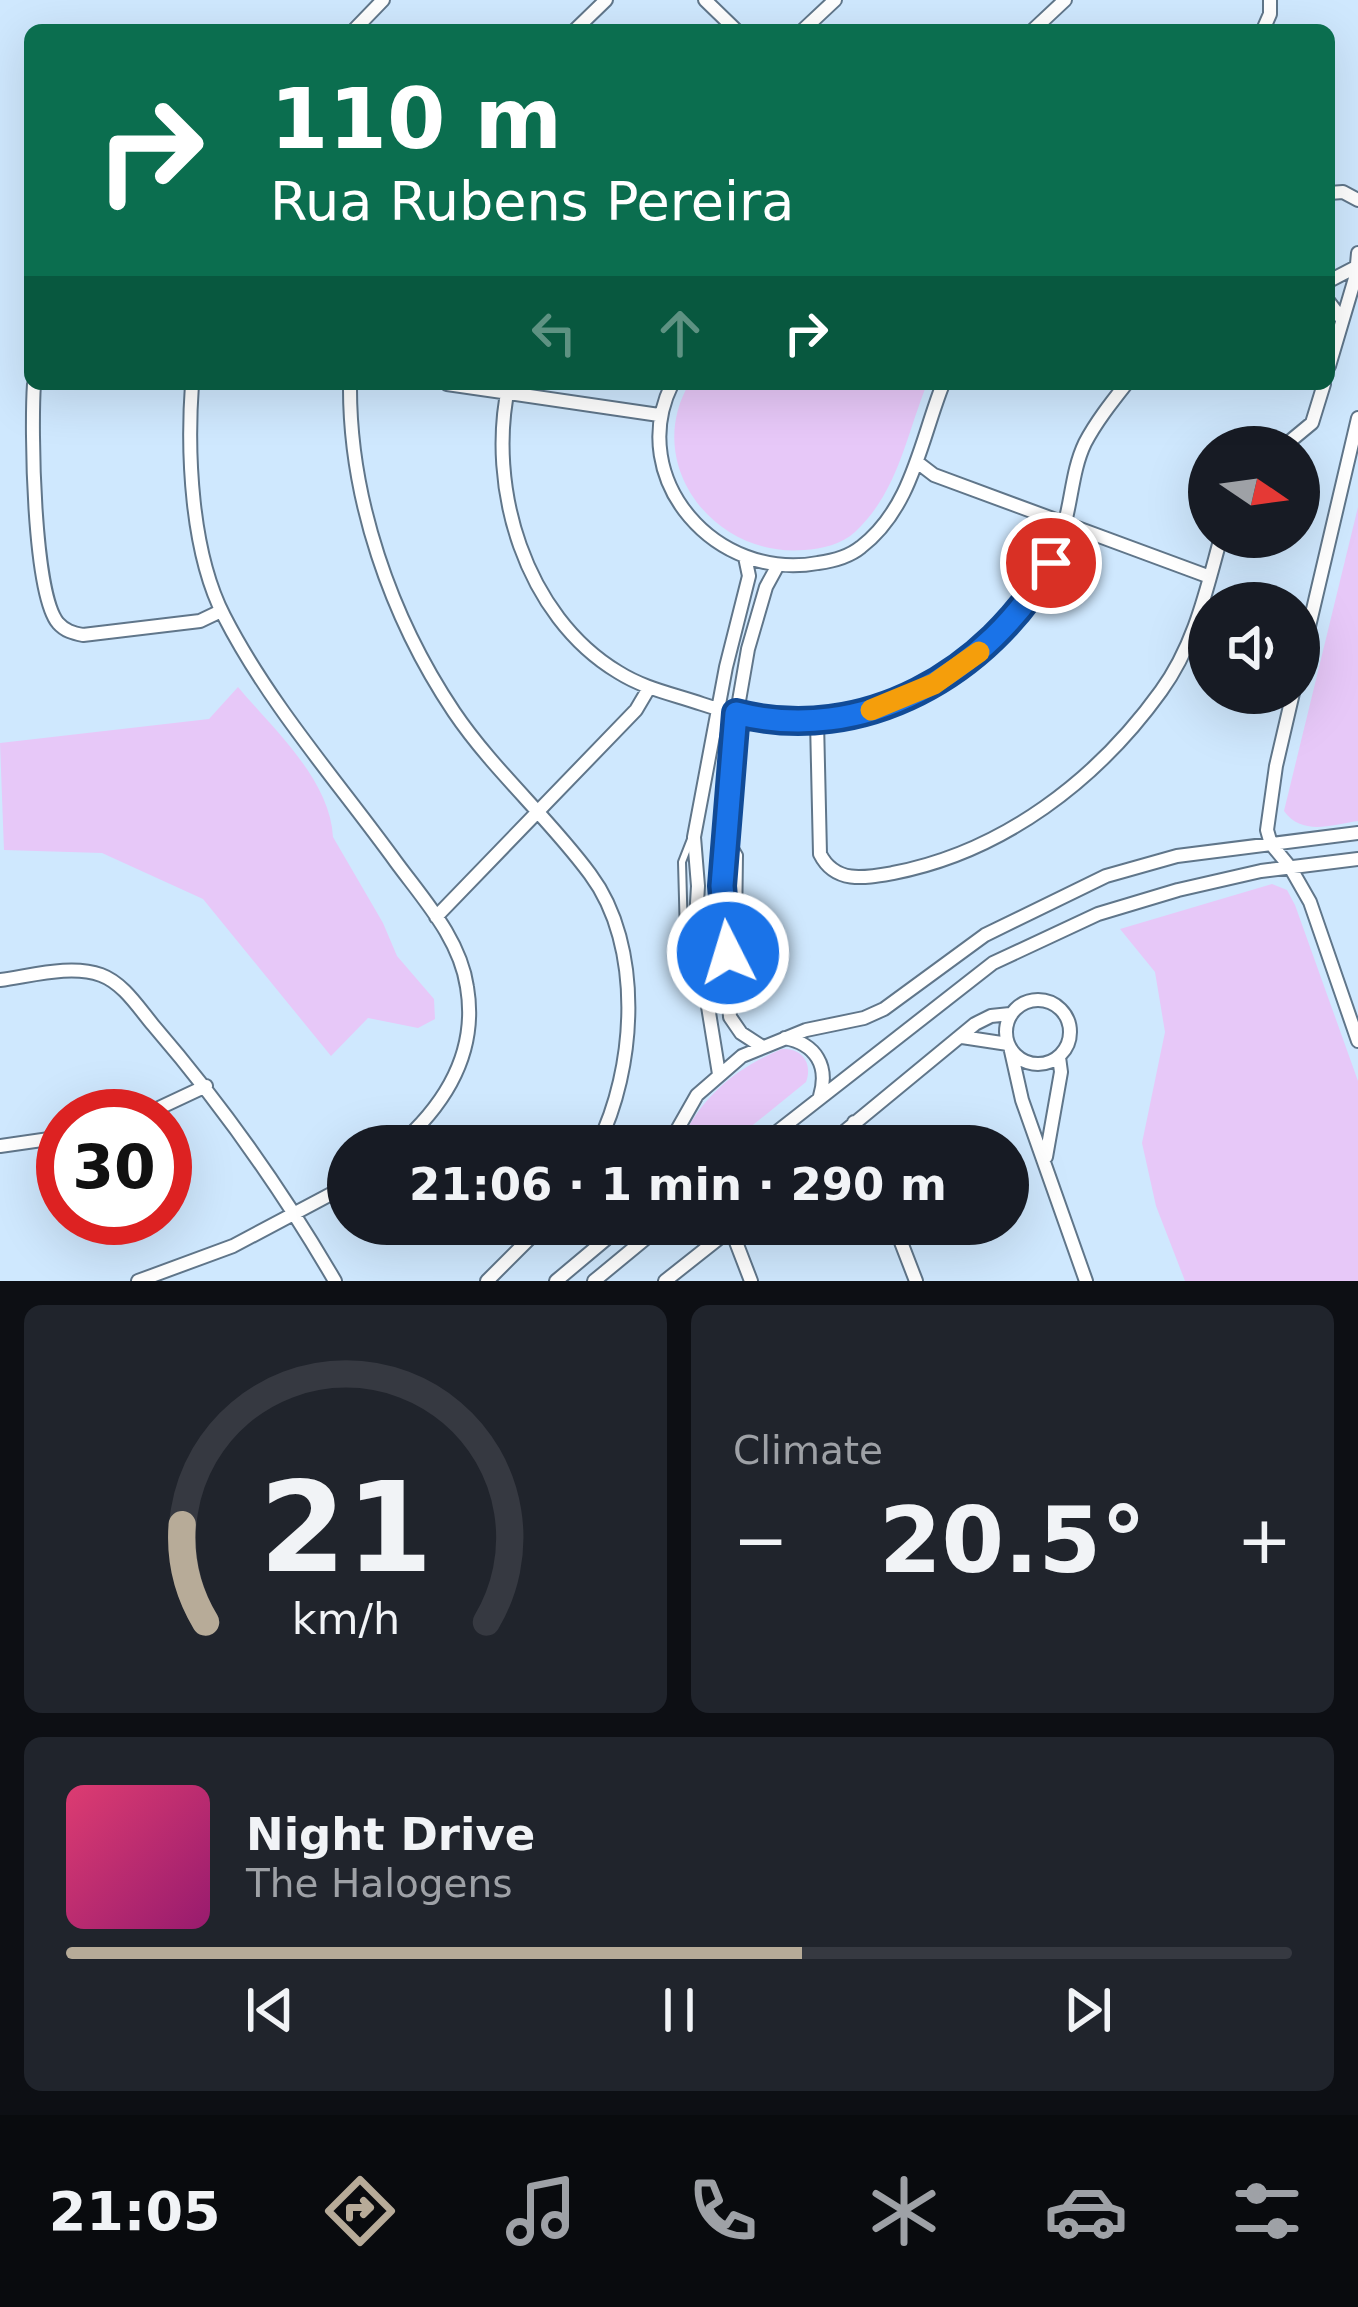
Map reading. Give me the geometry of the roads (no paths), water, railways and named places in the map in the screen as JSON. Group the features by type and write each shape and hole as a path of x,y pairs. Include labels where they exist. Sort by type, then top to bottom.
{"street":[{"path":"360,24 383,0"},
{"path":"580,24 606,0"},
{"path":"705,0 730,24"},
{"path":"809,24 835,0"},
{"path":"1039,24 1065,0"},
{"path":"1335,342 1358,253"},
{"path":"1335,278 1354,268"},
{"path":"1335,310 1341,318"},
{"path":"34,390 35,510 58,623 82,635 200,622 221,611"},
{"path":"192,390 193,484 203,549 221,611 248,658 436,917 463,968 469,1004 466,1040 448,1090 420,1125"},
{"path":"351,390 363,495 404,620 462,723 593,877 612,919 629,1010 626,1056 605,1125"},
{"path":"508,390 503,442 515,530 533,576 559,618 587,650 616,672 649,688 717,710 792,722 866,712 913,695 974,656 1010,623 1039,584 1065,523 1084,446 1122,390"},
{"path":"519,390 659,415"},
{"path":"669,390 659,415 662,463 682,507 716,542 745,557 778,565 829,561 860,548 888,516 917,462 942,390"},
{"path":"1308,426 1322,390"},
{"path":"1319,582 1358,418"},
{"path":"917,462 934,475 1210,577"},
{"path":"719,1074 694,943 698,886 694,837 717,710 749,576 745,557"},
{"path":"817,721 820,854 829,868 854,878 944,859 1026,820 1078,782 1123,739 1179,664 1203,608 1215,558"},
{"path":"760,1046 741,1033 730,1017 722,886 736,713 757,618 778,565"},
{"path":"436,917 636,710 649,688"},
{"path":"1288,714 1276,766 1270,844 1310,902 1358,1041"},
{"path":"678,1124 719,1074 760,1046 884,1009 985,935 1106,876 1177,856 1358,832"},
{"path":"694,837 713,841 724,837"},
{"path":"785,1125 993,963 1098,914 1178,890 1290,867 1358,859"},
{"path":"694,943 712,933 727,939"},
{"path":"0,980 79,970 108,977 206,1087 297,1215 335,1281"},
{"path":"962,1037 1010,1048 1029,1064 1040,1065 1066,1049 1071,1029 1063,1010 1046,1000 1026,1001 1006,1024 1010,1048 1022,1100 1086,1281"},
{"path":"851,1125 991,1016 1010,1015"},
{"path":"785,1038 802,1042 820,1061 824,1079 819,1097"},
{"path":"1046,1158 1061,1072 1059,1057"},
{"path":"192,1093 206,1087"},
{"path":"0,1146 36,1141"},
{"path":"138,1281 233,1246 327,1197"},
{"path":"487,1281 523,1245"},
{"path":"556,1281 599,1245"},
{"path":"594,1281 638,1245"},
{"path":"665,1281 711,1245"},
{"path":"740,1245 752,1281"},
{"path":"902,1245 916,1281"}]}
